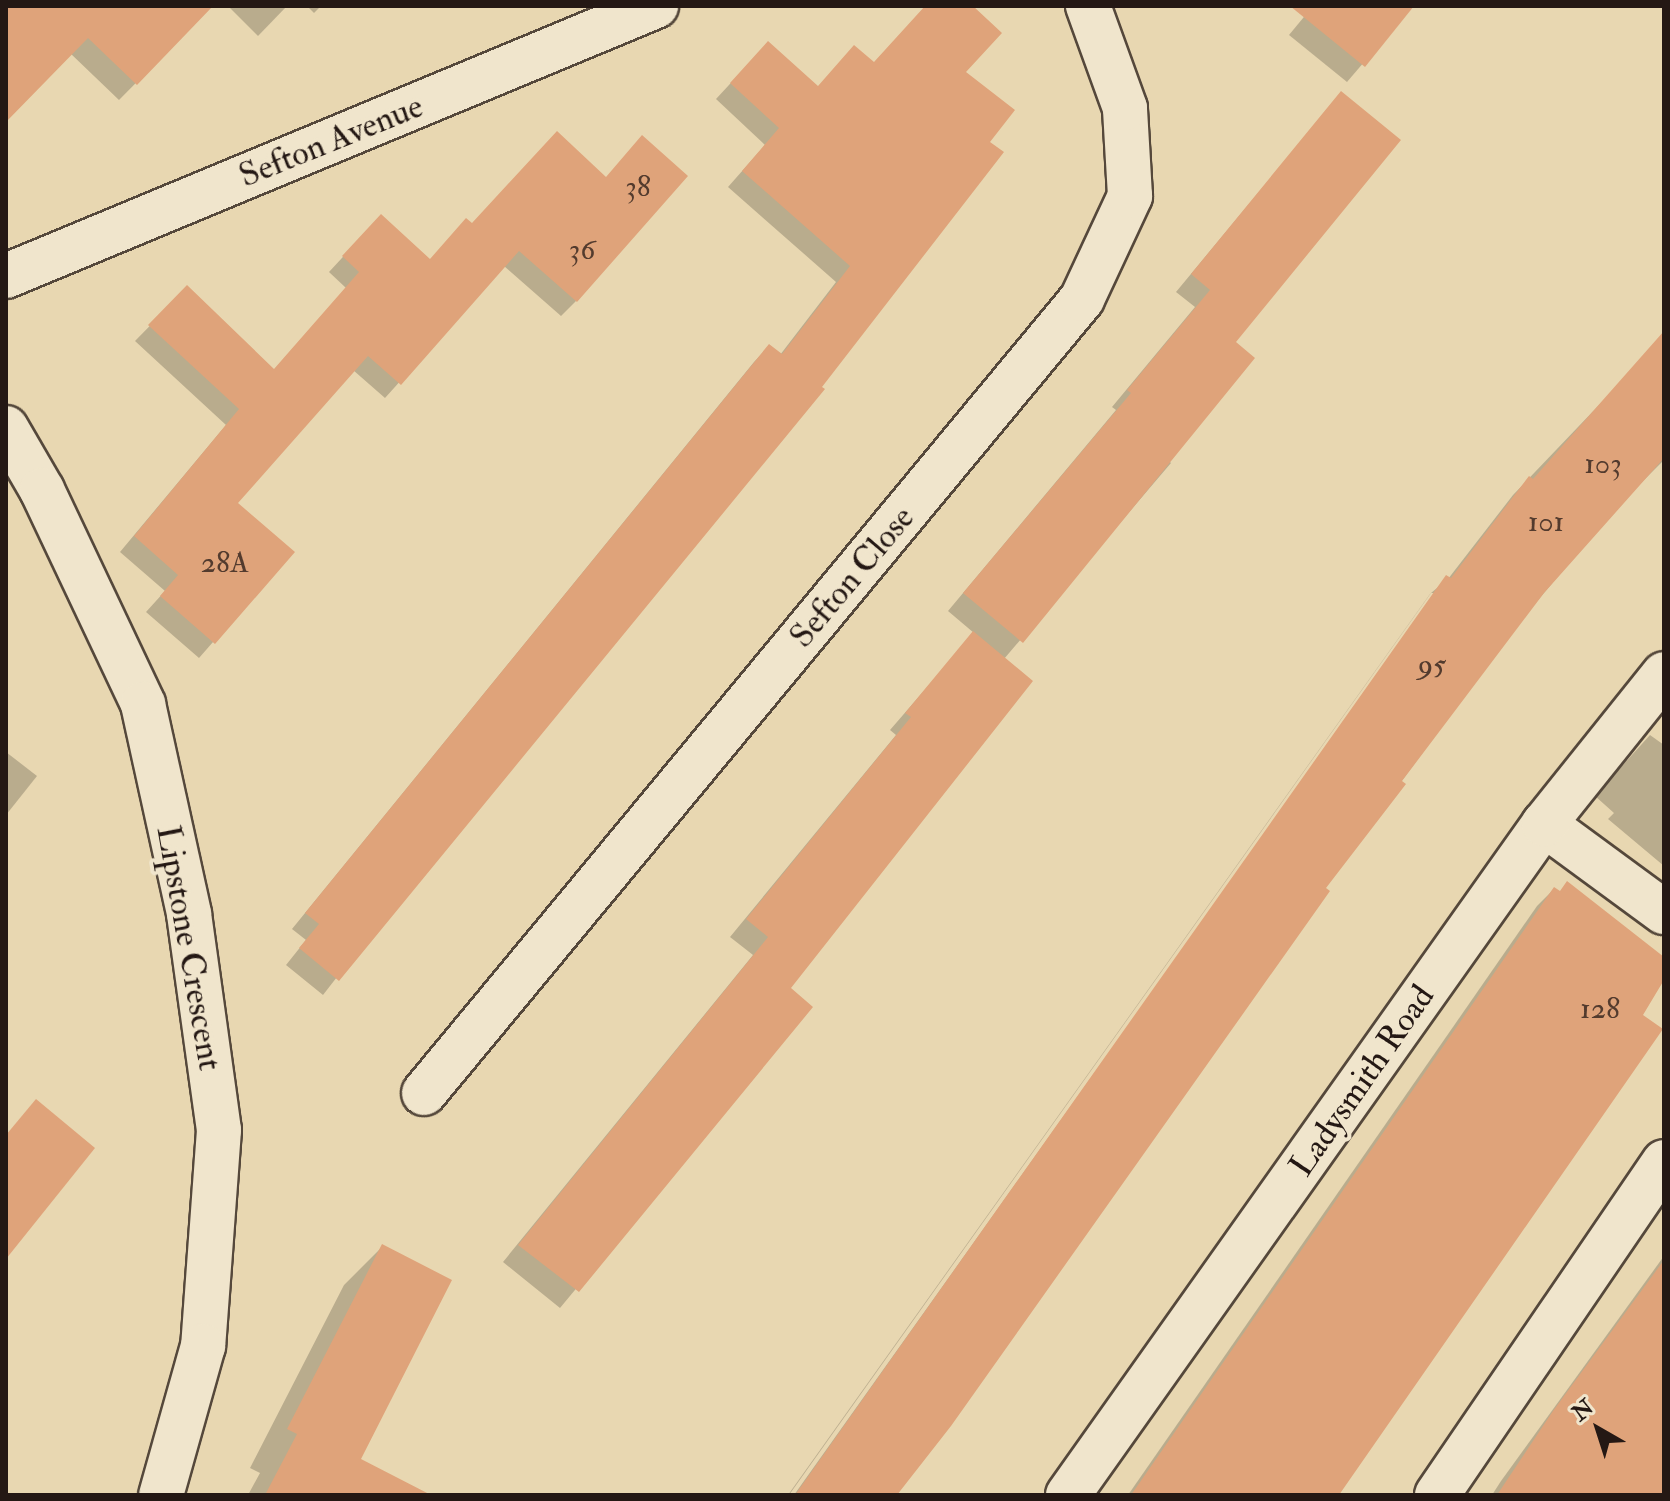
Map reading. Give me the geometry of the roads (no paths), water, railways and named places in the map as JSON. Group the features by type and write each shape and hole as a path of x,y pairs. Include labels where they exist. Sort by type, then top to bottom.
{"street":[{"name":"Sefton Avenue","path":"6,276 656,6"},
{"name":"Sefton Close","path":"424,1093 1082,299 1130,196 1125,108 1088,6"},
{"name":"Lipstone Crescent","path":"6,428 42,490 143,704 189,914 219,1130 203,1346 161,1495"},
{"name":"Ladysmith Road","path":"1068,1495 1544,824 1664,674"},
{"path":"1544,824 1664,912"},
{"path":"1437,1495 1664,1162"}]}
